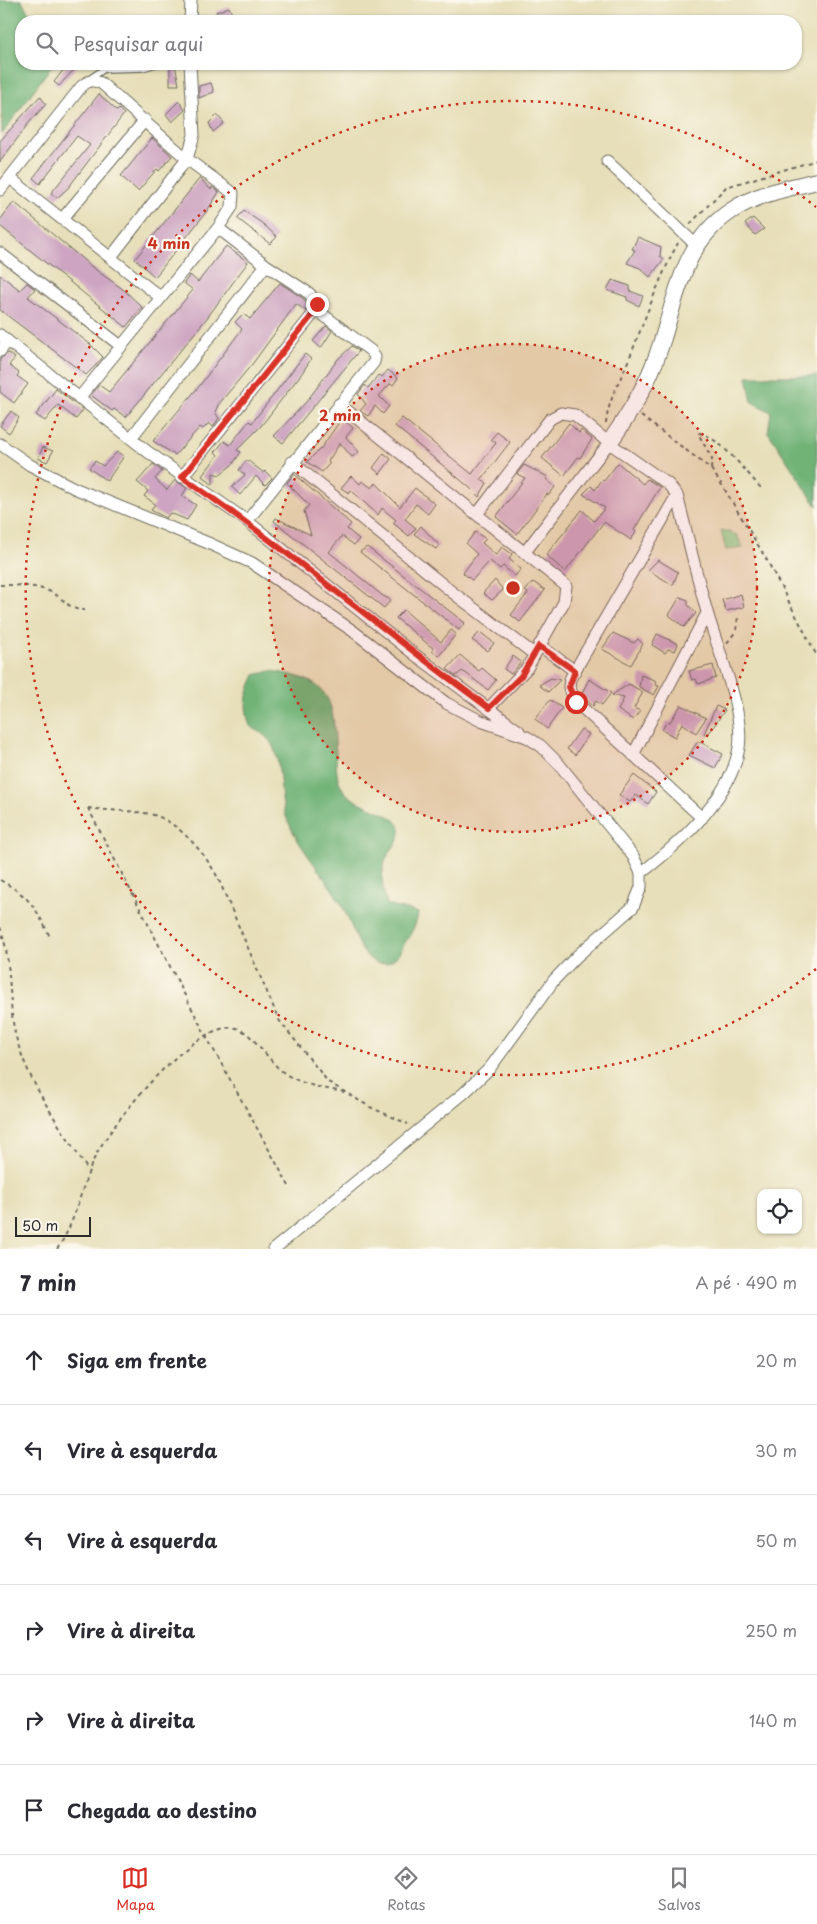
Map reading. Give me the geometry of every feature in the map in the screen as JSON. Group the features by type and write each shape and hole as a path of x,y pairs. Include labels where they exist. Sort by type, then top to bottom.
{"street":[{"path":"190,0 190,15"},
{"path":"111,256 187,159 194,135 190,70"},
{"path":"0,190 85,83 95,80 101,82 187,159 233,193 232,207 218,228 79,398"},
{"path":"63,218 144,120"},
{"path":"607,161 697,246"},
{"path":"10,178 111,256 160,297"},
{"path":"525,552 609,443 646,385 658,354 680,277 697,246 730,211 776,191 817,182"},
{"path":"218,228 266,265 310,294 322,314 371,350 375,357 374,362 292,462 247,521"},
{"path":"0,253 121,346"},
{"path":"131,438 266,265"},
{"path":"182,477 318,308"},
{"path":"0,351 4,338 182,477 247,521 414,654 541,746 559,764 620,837 633,856 641,873 641,887 633,906 554,980 490,1068 464,1094 274,1249"},
{"path":"339,404 478,513 563,583 567,592 564,602 537,650 521,676 489,708"},
{"path":"478,513 556,414 568,412 575,415 609,443 668,484 677,495 707,613 736,708 740,732 739,748 727,781 702,818 669,851 641,873"},
{"path":"0,444 30,465 74,488 199,539 252,563 353,632 446,703 481,721 527,737"},
{"path":"292,462 452,592 537,650 575,671"},
{"path":"677,495 575,671 569,687 571,695 633,756 702,818"},
{"path":"633,756 707,613"}],"lane":[{"path":"85,83 103,70"}],"path":[{"path":"631,410 658,427 710,469 768,562 817,656"},
{"path":"710,469 712,459 698,433 709,437 724,449 761,488"},
{"path":"0,585 20,586 47,591 61,598 70,606 85,610"},
{"path":"718,648 732,638 736,631 738,617"},
{"path":"289,1186 206,1036 88,808 156,816 196,845 208,859 218,878 280,1020 328,1082 395,1119 423,1128"},
{"path":"0,880 22,893 34,905 50,937"},
{"path":"0,928 7,957 9,996 16,1036 24,1061 36,1086 88,1172"},
{"path":"57,1249 76,1209 88,1172 98,1151 124,1114 154,1078 190,1045 206,1036 230,1028 241,1030 281,1071 295,1080 346,1093"}],"green space":[{"path":"0,0 21,0 30,15 15,15 15,70 49,70 2,134"},
{"path":"747,376 817,376 817,506 768,432 771,412 752,402"},
{"path":"721,530 737,535 743,548 726,550"},
{"path":"271,671 291,675 318,686 330,706 335,735 337,771 342,788 354,799 391,817 400,828 399,837 384,865 382,882 384,893 387,904 418,913 414,928 401,950 389,962 377,963 364,952 341,903 300,844 287,819 282,802 277,757 267,738 250,726 246,705 249,688 255,675"}],"building":[{"path":"229,7 232,15 217,15 216,12"},
{"path":"63,70 74,70 59,86 54,82"},
{"path":"170,70 176,70 179,85 170,85"},
{"path":"211,83 214,92 199,98 199,86"},
{"path":"99,94 117,111 119,109 124,114 68,188 57,198 51,193 90,145 77,136 40,184 33,178"},
{"path":"40,96 46,104 28,124 0,162 0,141"},
{"path":"179,101 185,110 172,122 166,114"},
{"path":"217,115 224,123 213,132 209,123"},
{"path":"152,138 172,156 159,171 157,169 138,191 121,176"},
{"path":"200,178 211,190 212,187 219,192 207,211 155,277 135,259"},
{"path":"14,202 92,267 124,290 142,307 126,327 0,226 0,220"},
{"path":"244,211 263,224 277,237 270,244 237,218"},
{"path":"753,218 764,229 755,235 745,224"},
{"path":"638,237 661,247 660,256 664,259 650,277 640,268 627,263 635,250 632,249"},
{"path":"226,246 248,262 207,318 126,417 114,409 112,411 91,395 99,385 109,392 193,290 184,283 190,275 198,282"},
{"path":"0,275 20,290 27,283 35,289 28,297 90,344 103,357 86,375 0,310"},
{"path":"612,280 630,286 630,291 643,296 639,306 627,300 627,297 607,290"},
{"path":"280,283 304,299 309,307 306,311 296,304 253,363 218,405 215,412 219,418 213,427 209,423 203,429 200,427 175,455 153,441 200,385 242,329 235,322 243,314 250,319"},
{"path":"326,326 332,331 321,348 313,341"},
{"path":"352,346 359,351 283,443 274,436 307,401 338,359"},
{"path":"8,353 15,358 9,365 19,373 17,376 28,384 14,403 0,392 0,359"},
{"path":"305,354 311,359 302,373 261,426 237,450 241,452 232,465 219,475 213,473 213,485 202,476 218,455 215,452 224,441 230,445 249,421 252,423"},
{"path":"388,370 398,378 393,385 390,384 379,396 389,406 383,414 375,406 368,416 360,411 366,404 358,394 365,385 368,388 378,375 382,377"},
{"path":"56,389 83,410 76,419 58,405 45,421 36,415"},
{"path":"11,411 19,418 9,433 0,426"},
{"path":"342,418 353,428 346,437 359,452 352,457 340,443 328,461 330,463 322,472 307,462 322,447"},
{"path":"402,418 472,474 496,443 491,439 497,432 510,442 481,480 487,483 479,497 395,426"},
{"path":"569,423 579,433 581,430 592,439 580,458 578,457 564,476 542,458"},
{"path":"43,447 53,451 47,462 38,458"},
{"path":"117,452 124,456 107,481 89,468 95,461 103,466"},
{"path":"384,453 391,459 380,474 373,468"},
{"path":"247,460 264,473 265,471 272,478 265,485 256,476 240,495 232,487 245,475 239,470"},
{"path":"618,463 643,484 647,479 660,487 634,530 636,532 631,540 604,522 565,572 546,555 582,510 594,521 605,508 583,494 591,486 595,490"},
{"path":"153,464 162,471 155,479 167,490 175,480 187,488 182,496 196,505 187,520 170,513 166,518 151,510 155,504 144,496 148,491 137,482"},
{"path":"524,465 548,477 546,479 555,487 549,495 547,494 517,534 496,517 525,478 517,474"},
{"path":"294,474 351,524 347,529 359,539 354,545 342,536 329,552 383,596 391,600 384,608 274,521 276,518 311,535 304,511 309,505 287,483"},
{"path":"351,476 360,484 362,481 372,488 376,483 400,507 415,488 435,504 428,514 416,504 405,519 416,528 409,536 393,523 396,520 382,508 378,515 351,490 349,493 341,488"},
{"path":"421,526 439,545 436,549 414,534"},
{"path":"475,532 486,539 482,543 496,555 502,547 512,554 509,559 521,569 515,576 503,566 500,569 490,561 472,580 463,573 477,554 466,544"},
{"path":"367,547 465,623 459,630 360,552"},
{"path":"658,560 678,572 673,585 648,570"},
{"path":"495,580 503,590 492,600 483,593"},
{"path":"533,582 545,590 520,622 511,615 528,593 525,591"},
{"path":"741,594 744,607 726,611 722,600"},
{"path":"680,597 688,600 688,605 696,613 684,627 669,615"},
{"path":"404,610 441,642 451,630 456,634 439,656 432,651 434,649 396,618"},
{"path":"480,632 494,643 488,651 472,640"},
{"path":"613,633 634,643 638,639 643,644 631,665 602,649"},
{"path":"657,634 678,644 675,651 668,649 665,653 652,645"},
{"path":"460,655 479,671 482,668 496,680 488,690 462,671 456,676 447,669"},
{"path":"513,656 521,662 511,674 504,669"},
{"path":"713,665 716,678 698,684 696,679 692,680 689,671"},
{"path":"641,675 655,680 656,685 659,686 654,695 639,687"},
{"path":"551,678 560,680 548,692 539,685"},
{"path":"589,679 611,693 602,705 596,701 593,706 581,695"},
{"path":"629,684 643,692 634,708 640,711 633,720 618,710 624,698 612,695"},
{"path":"550,700 562,708 547,729 535,719"},
{"path":"681,705 706,718 696,733 682,723 675,737 662,730 667,721 670,722"},
{"path":"716,706 725,710 707,736 704,734"},
{"path":"581,729 589,734 575,755 567,749"},
{"path":"698,741 723,754 715,768 689,755"},
{"path":"634,775 656,792 648,804 636,795 630,802 619,795"}],"route":[{"path":"317,304 318,308 182,477 247,521 291,558 414,654 489,708 528,668 539,646 575,671 570,680 569,687 571,695 576,702"}]}
